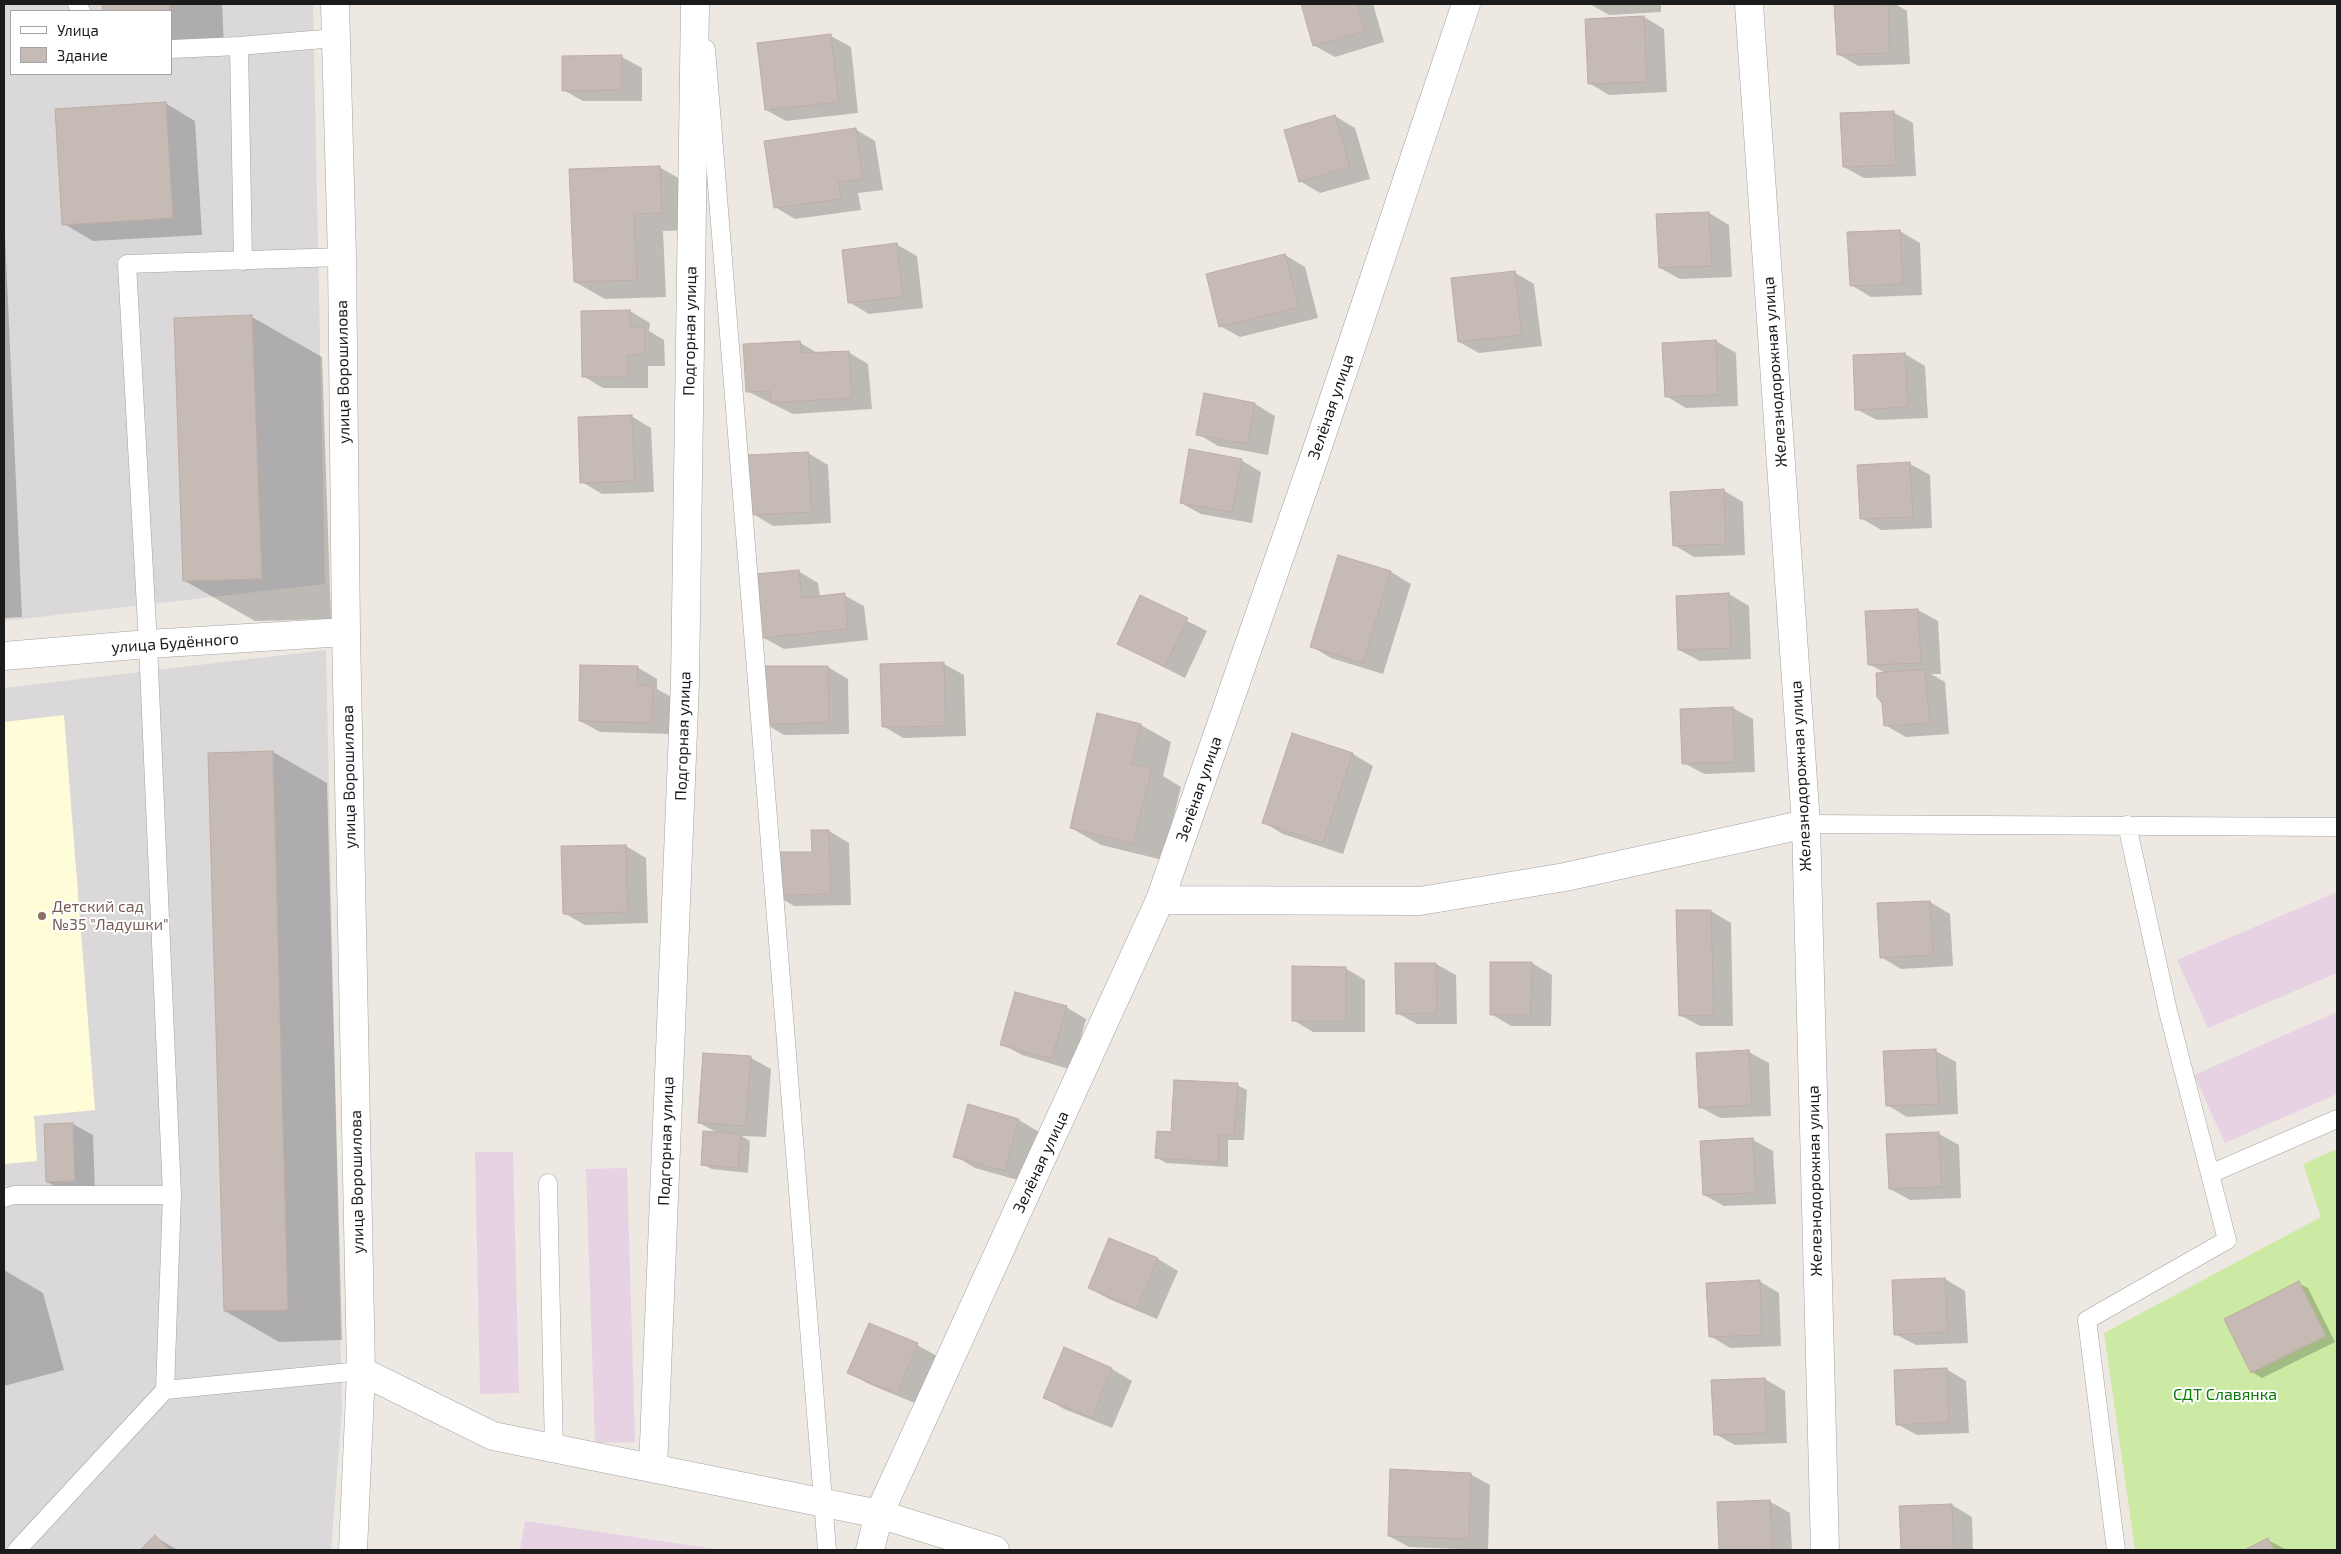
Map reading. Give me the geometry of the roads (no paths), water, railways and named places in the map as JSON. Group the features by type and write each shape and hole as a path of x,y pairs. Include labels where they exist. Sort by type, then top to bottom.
{"street":[{"name":"улица Ворошилова","path":"335,4 342,257 346,632 361,1371 353,1550"},
{"name":"Подгорная улица","path":"653,1468 686,682 695,4"},
{"name":"Зелёная улица","path":"870,1550 879,1514 1160,900 1319,442 1466,4"},
{"name":"Железнодорожная улица","path":"1749,4 1806,824 1824,1550"},
{"name":"улица Будённого","path":"4,656 148,644 346,632"},
{"path":"1160,900 1420,901 1565,877 1806,824"},
{"path":"361,1371 493,1436 879,1514 995,1550"}],"lane":[{"path":"702,4 827,1550"},
{"path":"172,49 239,46 336,38"},
{"path":"239,46 243,261"},
{"path":"17,1550 165,1390 172,1195 148,644 127,264 342,257"},
{"path":"1806,824 2337,827"},
{"path":"2116,1550 2087,1320 2227,1240 2168,1011 2127,825"},
{"path":"2210,1174 2337,1119"},
{"path":"548,1183 554,1448"},
{"path":"4,1198 14,1195 172,1195"},
{"path":"165,1390 361,1371"}],"place":[{"name":"Детский сад №35 \"Ладушки\"","path":"42,916"}],"park label":[{"name":"СДТ Славянка","path":"2225,1395"}]}
